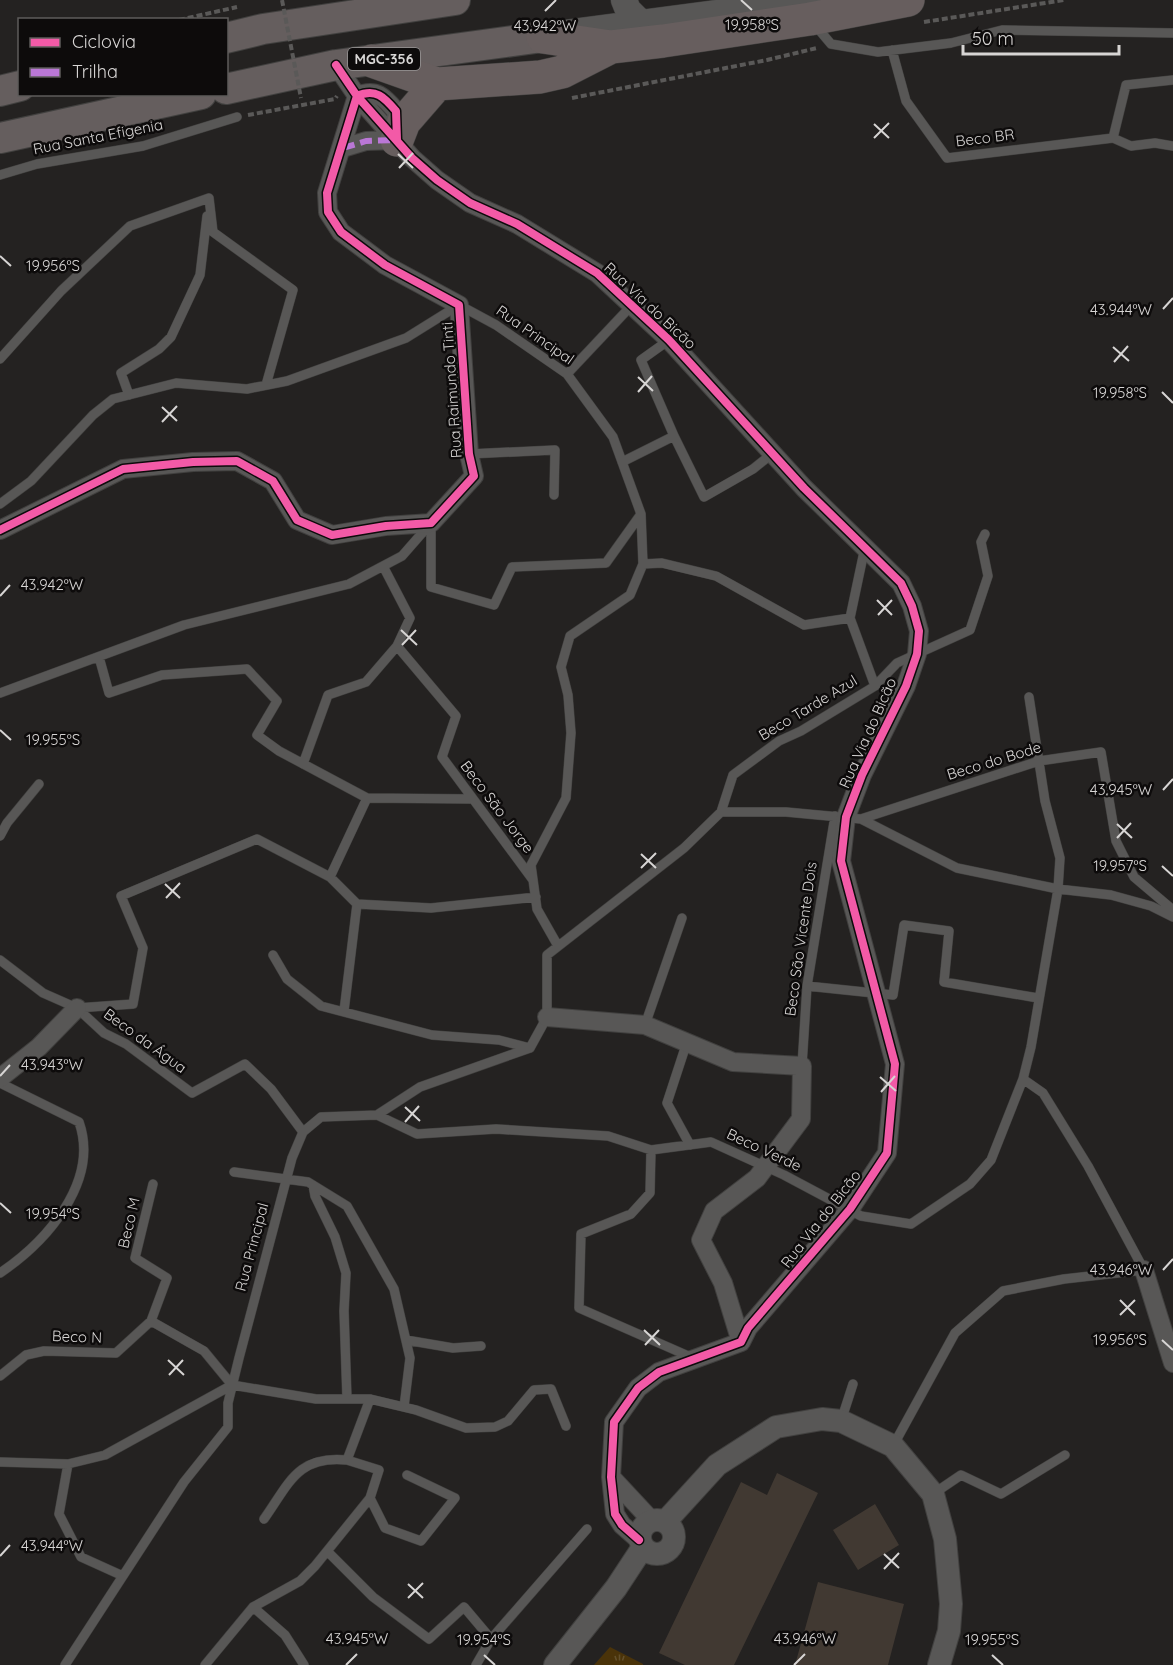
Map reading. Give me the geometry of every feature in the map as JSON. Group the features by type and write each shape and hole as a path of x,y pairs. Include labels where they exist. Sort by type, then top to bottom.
{"highway":[{"name":"MGC-356","path":"543,37 610,47 802,6 915,11"},
{"path":"372,61 437,84 540,77 562,72 610,47"},
{"path":"397,140 404,122 437,84"}],"main road":[{"path":"228,38 263,29 455,0"},
{"path":"624,0 628,10 641,23"},
{"name":"MGC-356","path":"228,89 336,65 641,23 802,6"},
{"path":"0,91 18,86"},
{"path":"0,138 192,96"}],"street":[{"path":"336,65 357,96 368,91 386,100 396,111 397,140 366,141 343,148"},
{"name":"Rua Raimundo Tinti","path":"357,96 343,148 327,193 328,212 341,232 384,265 459,305 469,454 474,476 431,524"},
{"name":"Rua Via do Bicão","path":"397,140 412,158 470,203 517,224 557,247 597,273 632,304 669,340 804,488 901,583 912,606 919,631 916,654 906,686 862,775 847,817 841,861 874,993 895,1064 887,1153 850,1209 748,1328 741,1342"},
{"path":"0,530 123,469 226,461 237,461 273,481 297,520 332,535 386,526 431,524"},
{"path":"0,1078 39,1047 77,1008"},
{"path":"547,1017 645,1025 733,1062 802,1066 801,1119 757,1178 714,1212 701,1240 723,1283 741,1342 659,1372 645,1383 614,1422 611,1477 615,1514 622,1525 646,1547 671,1547 663,1524 611,1477"},
{"path":"1144,1270 1173,1363"},
{"path":"555,1665 646,1547 645,1524 663,1524 717,1466 776,1427 822,1419 841,1421 893,1446 933,1494 945,1539 951,1604 949,1631 939,1665"}],"lane":[{"path":"802,6 831,44 878,52 951,43 1002,30 1173,33"},
{"name":"Beco BR","path":"892,50 906,101 947,158 1113,138"},
{"path":"1173,80 1126,85 1113,138 1131,146 1155,143 1173,146"},
{"name":"Rua Santa Efigenia","path":"0,175 37,164 143,146 237,117"},
{"path":"209,198 213,232 293,290 266,385"},
{"path":"0,359 61,291 130,226 209,198"},
{"path":"129,395 121,373 159,349 171,337 200,275 209,198"},
{"path":"567,374 632,304"},
{"path":"0,504 31,481 93,415 113,399 176,383 247,389 287,381 406,338 459,305"},
{"name":"Rua Principal","path":"459,305 496,325 567,374 612,437 641,514 643,564 630,595 570,636 561,667 568,695 572,733 566,798 531,865 537,909 558,946"},
{"path":"669,340 641,360 704,497 753,469 773,453"},
{"path":"622,462 674,436"},
{"path":"469,454 555,450 554,495"},
{"path":"431,524 431,587 494,605 512,567 606,563 641,514"},
{"name":"Rua Raimundo Tinti","path":"1,692 184,625 349,584 402,556 431,524"},
{"name":"Beco Tarde Azul","path":"721,812 733,775 779,741 801,731 875,686 897,663 970,630 988,576 981,542 985,534"},
{"path":"865,547 850,618 875,686"},
{"path":"643,564 662,563 716,576 804,626 850,618"},
{"path":"303,764 328,695 366,682 397,646 410,618 382,566"},
{"name":"Beco São Jorge","path":"397,646 456,716 442,758 534,882"},
{"path":"99,657 109,693 162,675 247,669 277,701 257,735 303,764 367,798 473,799"},
{"name":"Beco Verde","path":"377,1115 417,1134 496,1129 608,1136 651,1150 711,1142 764,1166 861,1216 911,1224 970,1184 991,1160 1023,1079 1031,1047 1058,889 1060,858 1045,801 1029,697"},
{"name":"Beco do Bode","path":"847,817 1039,761 1101,752 1116,841 1134,877 1173,910"},
{"path":"0,836 7,823 39,783"},
{"path":"330,877 367,798"},
{"path":"303,1132 321,1117 377,1115 420,1087 530,1048 547,1017 547,955 684,848 721,812 786,812 847,817 957,868 1058,889 1112,895 1151,906 1173,917"},
{"name":"Beco São Vicente Dois","path":"802,1066 807,986 847,817"},
{"path":"0,960 43,993 77,1008 133,1004 143,948 121,896 257,839 330,877 357,904 431,908 536,897"},
{"path":"345,1011 357,904"},
{"path":"645,1025 682,918"},
{"path":"807,986 893,995 904,925 949,931 944,982 1038,998"},
{"path":"273,955 287,979 321,1006 432,1035 499,1040 530,1048"},
{"name":"Beco da Água","path":"77,1008 105,1033 126,1044 192,1093 245,1064 271,1089 303,1132"},
{"path":"687,1042 667,1103 690,1145"},
{"path":"893,1446 955,1333 1003,1291 1064,1279 1144,1270 1088,1166 1043,1093 1023,1079"},
{"path":"0,1083 79,1122 84,1136 84,1149 83,1165 76,1184 57,1222 14,1263 0,1273"},
{"name":"Rua Principal","path":"65,1665 184,1482 228,1427 228,1403 232,1385 286,1178 303,1132"},
{"path":"651,1150 650,1193 631,1214 581,1234 579,1308 695,1359"},
{"path":"234,1172 286,1178 313,1185 347,1206 394,1289 410,1358 404,1407"},
{"name":"Beco M","path":"150,1321 167,1278 135,1258 153,1184"},
{"path":"313,1185 315,1196 335,1236 346,1273 344,1311 347,1399"},
{"path":"150,1321 204,1351 232,1385"},
{"name":"Beco N","path":"0,1376 26,1355 44,1351 116,1353 150,1321"},
{"path":"406,1340 453,1348 481,1346"},
{"path":"841,1421 853,1383"},
{"path":"0,1462 68,1464 105,1455 232,1385 316,1399 370,1399 404,1407 466,1428 495,1427 508,1421 534,1390 551,1389 566,1426"},
{"path":"347,1460 370,1399"},
{"path":"933,1494 961,1475 1001,1494 1065,1455"},
{"path":"205,1665 253,1607 300,1581 328,1552 369,1498 379,1470 347,1460 324,1458 299,1469 264,1519"},
{"path":"68,1464 59,1514 81,1557 123,1576"},
{"path":"369,1498 385,1528 421,1541 455,1498 407,1475"},
{"path":"476,1665 491,1639 587,1529"},
{"path":"328,1552 373,1597 429,1639 464,1607 491,1639"},
{"path":"253,1607 285,1635 304,1665"}],"path":[{"path":"282,0 302,98"},
{"path":"915,11 1064,0"},
{"path":"188,18 247,5"},
{"path":"561,101 767,60 831,44"}],"green space":[{"path":"610,1647 643,1664 643,1665 594,1665"}],"building":[{"path":"777,1473 818,1493 734,1665 685,1665 659,1653 741,1482 767,1495"},
{"path":"875,1504 899,1545 858,1570 833,1530"},
{"path":"818,1582 904,1604 888,1665 795,1665"}],"marked path":[{"path":"343,148 366,141 397,140"}],"cycle path":[{"path":"336,65 357,96 412,158 437,180 470,203 517,224 597,273 669,340 804,488 901,583 912,606 919,631 917,654 906,686 862,775 846,817 841,861 895,1064 887,1153 850,1209 748,1328 741,1342 659,1372 638,1388 614,1422 611,1477 615,1514 622,1525 639,1540"},
{"path":"0,530 123,469 193,462 237,461 273,481 297,520 332,535 386,526 431,523 474,476 469,454 459,305 385,265 341,232 328,212 327,193 357,96 369,93 379,95 392,106 396,111 397,140"}]}
